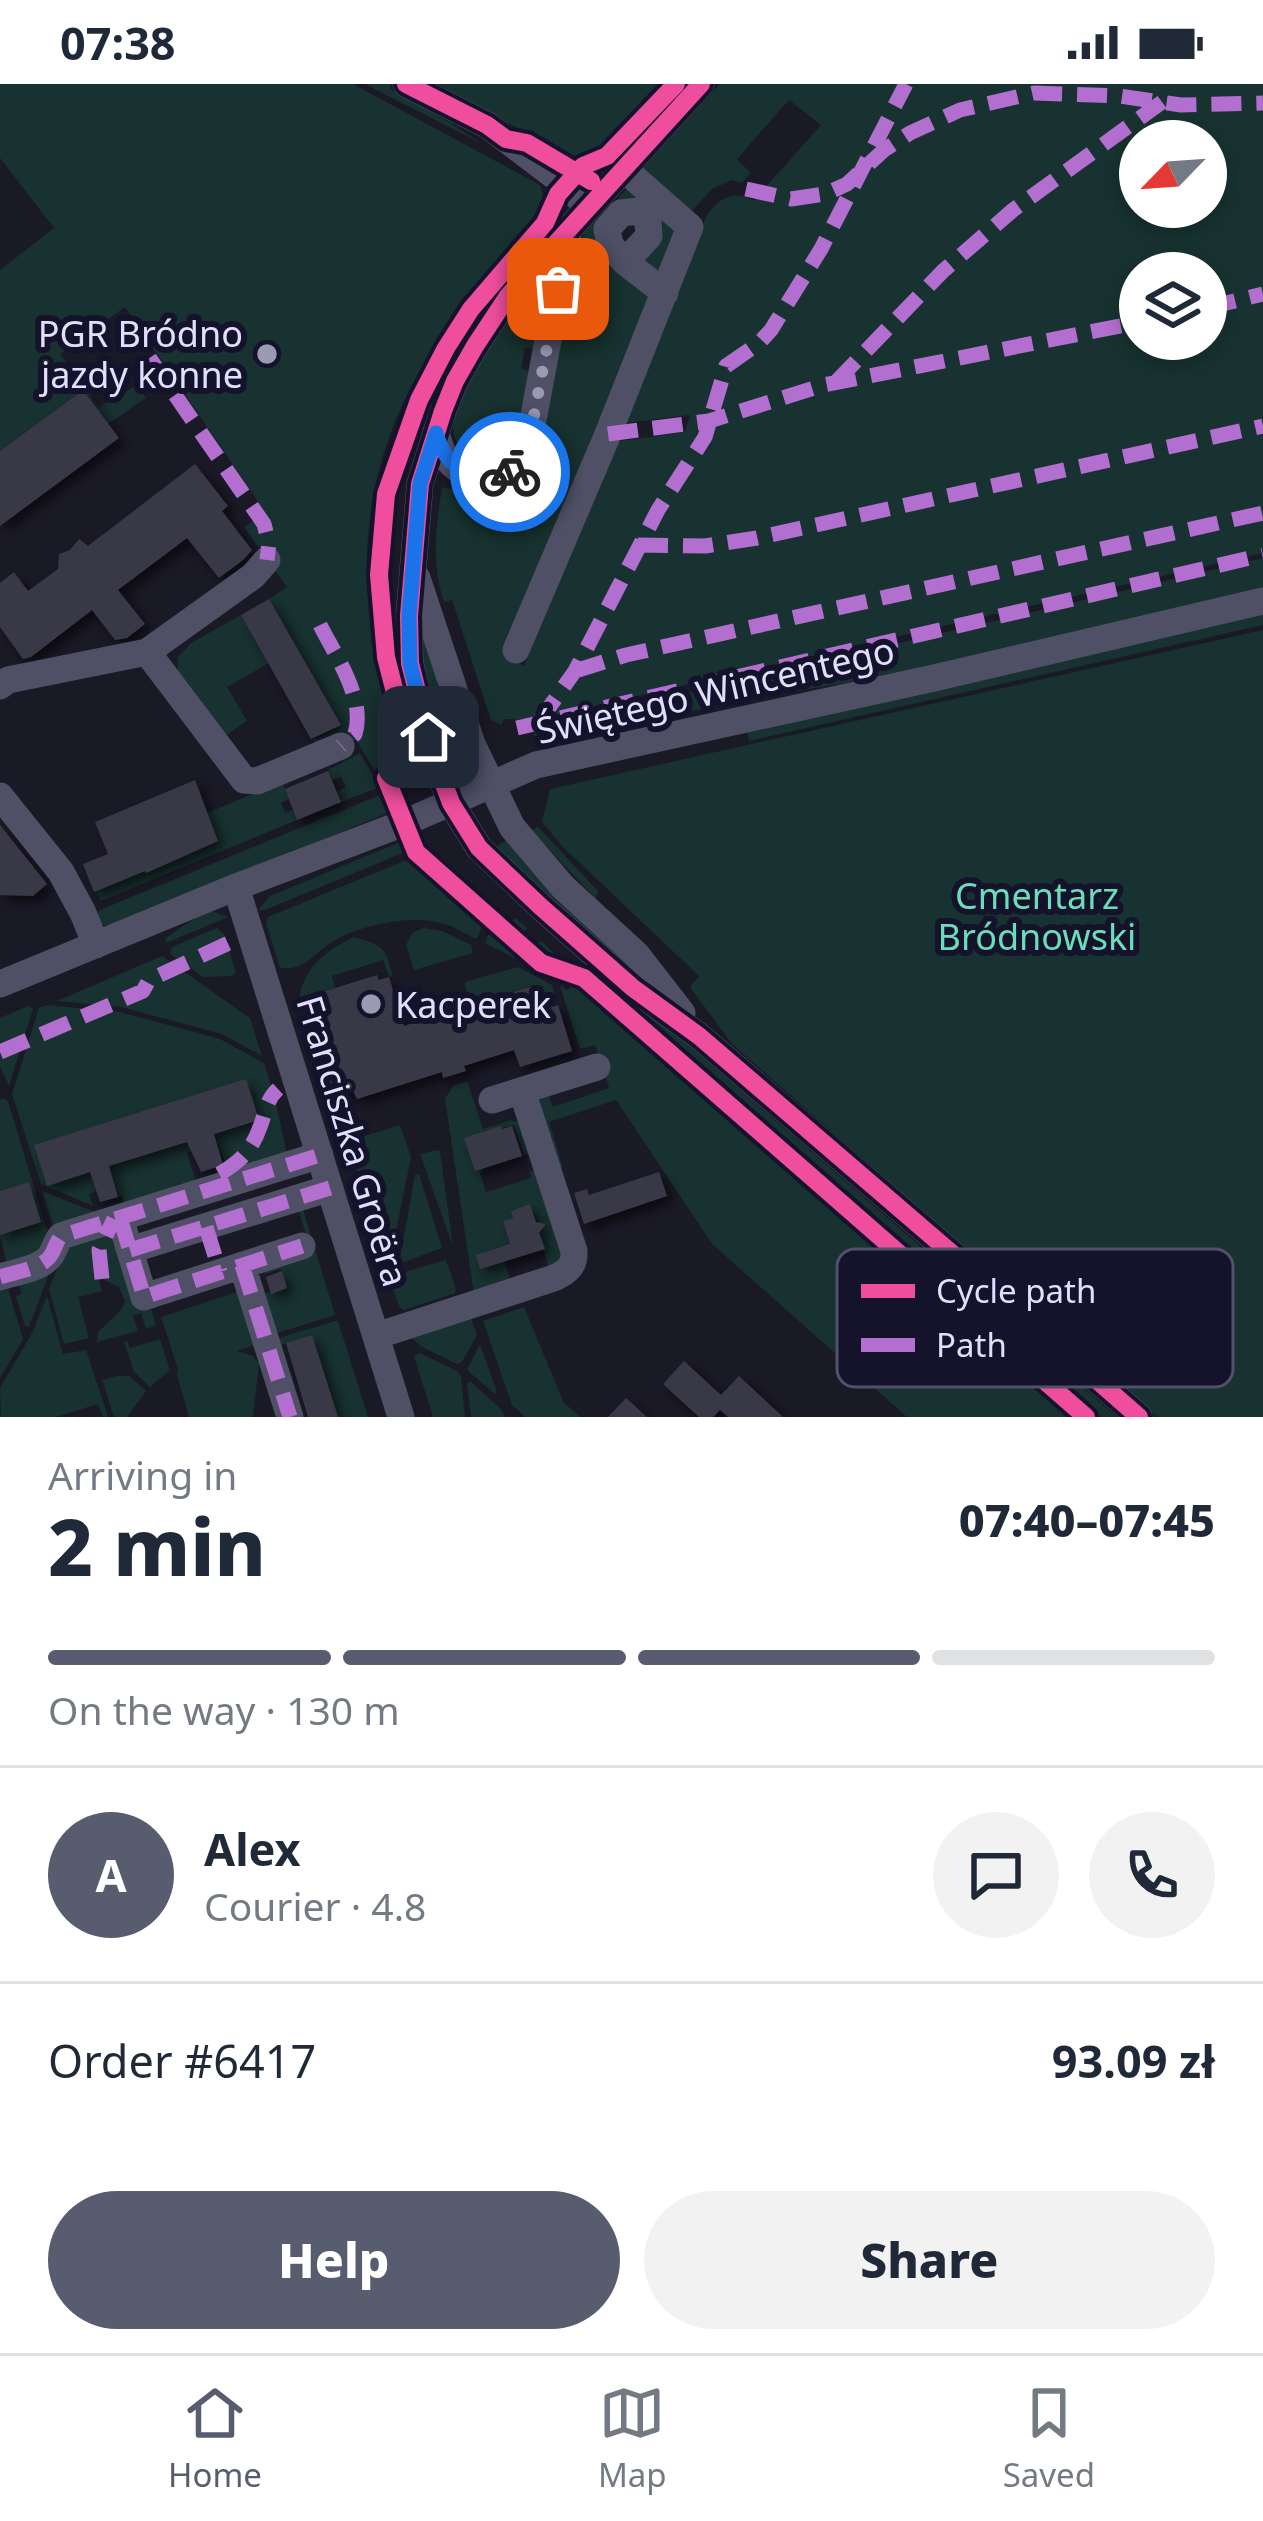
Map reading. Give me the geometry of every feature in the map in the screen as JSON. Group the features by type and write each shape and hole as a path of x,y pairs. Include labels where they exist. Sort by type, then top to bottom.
{"street":[{"path":"406,84 487,125 589,207"},
{"path":"701,84 508,296 455,381 420,484 409,616 410,663 433,755 451,803 479,848 633,988 699,1036 947,1249"},
{"path":"516,650 690,226 624,169"},
{"path":"436,433 444,454 464,472 496,476 511,472 522,461 569,229"},
{"path":"625,262 665,293"},
{"path":"3,678 147,652 253,576 267,560"},
{"path":"414,571 472,744 512,827 563,886 656,976 699,1036"},
{"name":"Świętego Wincentego","path":"0,984 391,829 540,763 1263,602"},
{"path":"147,652 244,780 256,781 341,746"},
{"path":"0,796 61,872 96,945"},
{"name":"Franciszka Groëra","path":"236,887 401,1417"},
{"path":"492,1100 597,1067"},
{"path":"376,1336 554,1278 572,1264 573,1249 522,1091"},
{"path":"11,1274 47,1260 63,1235 320,1155"},
{"path":"142,1247 330,1188"},
{"path":"120,1218 142,1247 154,1286 231,1269 302,1246"},
{"path":"206,1227 231,1269 290,1417"},
{"path":"1104,1387 1138,1417"}],"green space":[{"path":"0,84 353,84 540,185 541,215 488,273 446,330 403,403 385,450 373,497 367,593 372,642 396,742 390,757 375,771 347,733 315,745 313,741 341,725 269,599 287,587 244,527 266,513 125,307 60,354 99,407 137,385 146,398 108,424 83,390 0,451 0,270 54,228 0,158"},
{"path":"365,84 390,84 391,90 482,144"},
{"path":"434,84 663,84 603,149 576,159"},
{"path":"720,84 1263,84 1263,553 533,720 504,719 501,725 491,720 452,600 444,602 440,588 436,545 442,487 464,491 466,485 540,445 583,233 629,187 669,215 676,234 657,282 639,265 656,220 600,226 653,293 509,657 524,666 612,442 685,432 690,415 625,423 707,215 727,197 754,200 821,125 789,100 737,159 751,173 742,183 732,180 712,189 689,214 639,171"},
{"path":"542,277 546,284 533,349 525,348 521,368 529,371 515,440 493,457 463,453 454,436 461,399 486,353"},
{"path":"1263,558 1263,589 879,677 727,703 537,746 533,729"},
{"path":"1263,612 1263,625 749,741 747,732"},
{"path":"241,615 269,663 227,687 247,721 220,739 178,677 178,657 191,643"},
{"name":"Cmentarz Bródnowski","path":"1263,630 1263,1417 1157,1417 1123,1387 1233,1387 1233,1249 966,1249 732,1044 690,987 699,976 542,822 550,789"},
{"path":"419,641 428,644 457,738 440,743"},
{"path":"360,753 380,787 341,802 337,792 346,787 341,777 332,780 328,770"},
{"path":"282,782 289,799 281,803 285,813 293,809 297,820 101,901 96,891 218,841 207,813"},
{"path":"387,792 395,810 115,925 103,925 95,917 100,910"},
{"path":"538,827 598,891 596,899 531,830"},
{"path":"508,839 642,976 640,983 496,847"},
{"path":"405,840 410,850 258,910 270,896"},
{"path":"424,853 445,860 491,903 488,911"},
{"path":"416,856 485,919 477,939 441,923 383,923 329,944 301,965 280,968 268,917"},
{"path":"499,910 527,928 524,932 537,944 541,941 567,968 543,961 496,918"},
{"path":"211,911 228,917 166,943 165,938"},
{"path":"492,926 542,970 566,977 558,980 485,943"},
{"path":"217,928 224,934 236,972 233,976 203,977 170,954 172,947"},
{"path":"423,928 471,945 473,953 414,970 406,945 412,933"},
{"path":"354,937 381,948 393,976 389,977 383,960 332,976 335,988 299,1000 305,978 318,961"},
{"path":"162,956 250,1018 262,1056 222,1034 121,1007 57,1001"},
{"path":"518,967 552,985 555,995 538,1001 532,986 469,1005 465,982"},
{"path":"581,971 615,985 669,1028 924,1249 900,1249"},
{"path":"574,983 878,1249 837,1249 837,1355 712,1244 616,1100 549,1122 563,1167 557,1169 538,1101 548,1093 553,1107 609,1088 595,1045 580,1049 560,986 568,990"},
{"path":"28,1006 33,1009 9,1086 0,1067 0,1018"},
{"path":"39,1008 120,1012 220,1039 264,1063 288,1159 231,1177 214,1134 259,1120 245,1079 58,1182 90,1172 96,1191 89,1194 93,1206 41,1184 12,1094"},
{"path":"467,1081 483,1129 518,1122 532,1153 524,1155 514,1125 465,1138 475,1171 485,1168 480,1173 486,1192 531,1178 530,1172 538,1169 562,1256 549,1270 542,1230 530,1205 512,1210 513,1218 503,1222 510,1244 500,1248 511,1282 474,1294 445,1099 453,1086"},
{"path":"4,1098 50,1240 48,1246 8,1269 0,1235 41,1222 29,1183 0,1191 0,1100"},
{"path":"400,1125 411,1157 391,1256 385,1262 349,1145"},
{"path":"195,1140 198,1149 187,1153 198,1187 126,1209 109,1166"},
{"path":"440,1151 453,1247 420,1154"},
{"path":"419,1174 442,1248 399,1264 415,1175"},
{"path":"42,1191 95,1212 55,1231"},
{"path":"302,1206 335,1315 271,1335 258,1295 287,1288 281,1269 265,1274 263,1267 311,1251 298,1208"},
{"path":"112,1233 156,1325 146,1329 141,1313 133,1316 138,1331 97,1342 98,1332 125,1301 119,1287 102,1279 102,1291 78,1297 89,1338 64,1344 49,1289 64,1252 61,1243"},
{"path":"446,1260 455,1293 404,1310 399,1307 391,1282 397,1274"},
{"path":"50,1271 29,1327 25,1326 16,1296 21,1294 19,1283"},
{"path":"6,1282 23,1339 0,1378 0,1284"},
{"path":"243,1290 260,1343 237,1351 253,1356 259,1364 253,1417 189,1417 161,1317"},
{"path":"47,1296 63,1354 86,1350 108,1417 103,1417 98,1404 56,1417 1,1417 0,1388"},
{"path":"524,1307 564,1403 581,1417 525,1417 512,1405 483,1321"},
{"path":"470,1315 477,1335 457,1364 408,1335"},
{"path":"338,1321 368,1417 338,1417 312,1335 281,1345 279,1338"},
{"path":"160,1339 170,1370 150,1387 134,1372 124,1342 130,1348"},
{"path":"480,1344 497,1392 495,1394 467,1370"},
{"path":"420,1353 457,1371 465,1417 433,1417 414,1356"},
{"path":"129,1376 146,1391 127,1417 114,1417 102,1380"},
{"path":"470,1381 501,1409 505,1417 471,1417"},
{"path":"873,1387 1036,1387 1070,1417 907,1417"},
{"path":"1058,1387 1082,1387 1117,1417 1092,1417"}],"building":[{"path":"83,390 119,438 0,526 0,451"},
{"path":"195,464 228,506 222,511 252,550 219,578 187,538 118,590 145,624 127,638 115,640 92,610 23,659 0,627 0,583 14,572 28,591 58,569 59,554 79,539 88,546"},
{"path":"269,599 341,725 311,739 241,615"},
{"path":"328,771 341,802 297,820 285,789"},
{"path":"195,780 218,841 94,892 83,864 108,854 95,822"},
{"path":"0,825 47,884 33,896 0,895"},
{"path":"377,975 379,980 389,977 404,1026 454,1010 452,1001 467,996 469,1005 533,986 541,1011 558,1005 572,1051 520,1067 514,1050 443,1078 442,1072 357,1099 353,1091 334,1097 303,998"},
{"path":"246,1079 259,1120 214,1134 223,1165 201,1172 187,1142 109,1166 118,1197 100,1202 90,1172 47,1186 34,1145"},
{"path":"512,1126 522,1156 475,1171 464,1138"},
{"path":"659,1172 667,1196 584,1224 574,1193 587,1189 589,1195"},
{"path":"29,1182 41,1222 0,1235 0,1191"},
{"path":"530,1204 536,1222 546,1224 539,1233 545,1249 480,1269 476,1255 510,1244 503,1221 513,1218 511,1211"},
{"path":"282,1271 287,1288 271,1294 266,1277"},
{"path":"312,1335 338,1417 308,1417 286,1343"},
{"path":"684,1361 721,1395 739,1376 783,1417 728,1417 720,1410 713,1417 699,1417 663,1384"},
{"path":"626,1398 647,1417 608,1417"}],"marked path":[{"path":"538,723 575,671 658,510 705,437 726,366 771,330 821,249 906,84"},
{"path":"746,189 791,199 825,194 847,184 910,133 960,110 1034,93 1119,96 1181,105 1263,103"},
{"path":"835,383 943,271 1013,210 1162,102"},
{"path":"1227,303 1263,294"},
{"path":"124,321 264,524 267,560"},
{"path":"608,434 709,421 824,385 1119,326"},
{"path":"638,545 705,546 757,538 1263,426"},
{"path":"575,671 626,655 1263,513"},
{"path":"517,728 1263,555"},
{"path":"320,625 356,706 355,734 341,746"},
{"path":"0,1052 143,991 149,980 231,942"},
{"path":"219,1174 249,1149 278,1089"},
{"path":"0,1277 41,1264 61,1236 320,1155"},
{"path":"130,1250 330,1188"},
{"path":"120,1218 144,1297 302,1246"},
{"path":"102,1279 99,1250 114,1219"},
{"path":"206,1227 220,1272"},
{"path":"242,1265 290,1417"}],"cycle path":[{"path":"406,84 506,139 527,143 591,181"},
{"path":"676,84 607,156 583,166 558,194 545,223 471,309 419,400 386,494 379,575 386,657 406,736 386,778 416,852 541,963 584,978 894,1249"},
{"path":"701,84 508,296 455,381 420,484 409,616 410,663 433,755 451,803 479,848 633,988 699,1036 947,1249"},
{"path":"1052,1387 1086,1417"},
{"path":"1105,1387 1139,1417"}],"way so far":[{"path":"510,472 528,447 558,289"}],"place":[{"name":"PGR Bródno jazdy konne","path":"267,354"},
{"name":"Kacperek","path":"371,1004"}],"route":[{"path":"428,737 413,683 409,616 420,484 436,433 444,454 459,470 487,476 510,472"}]}
